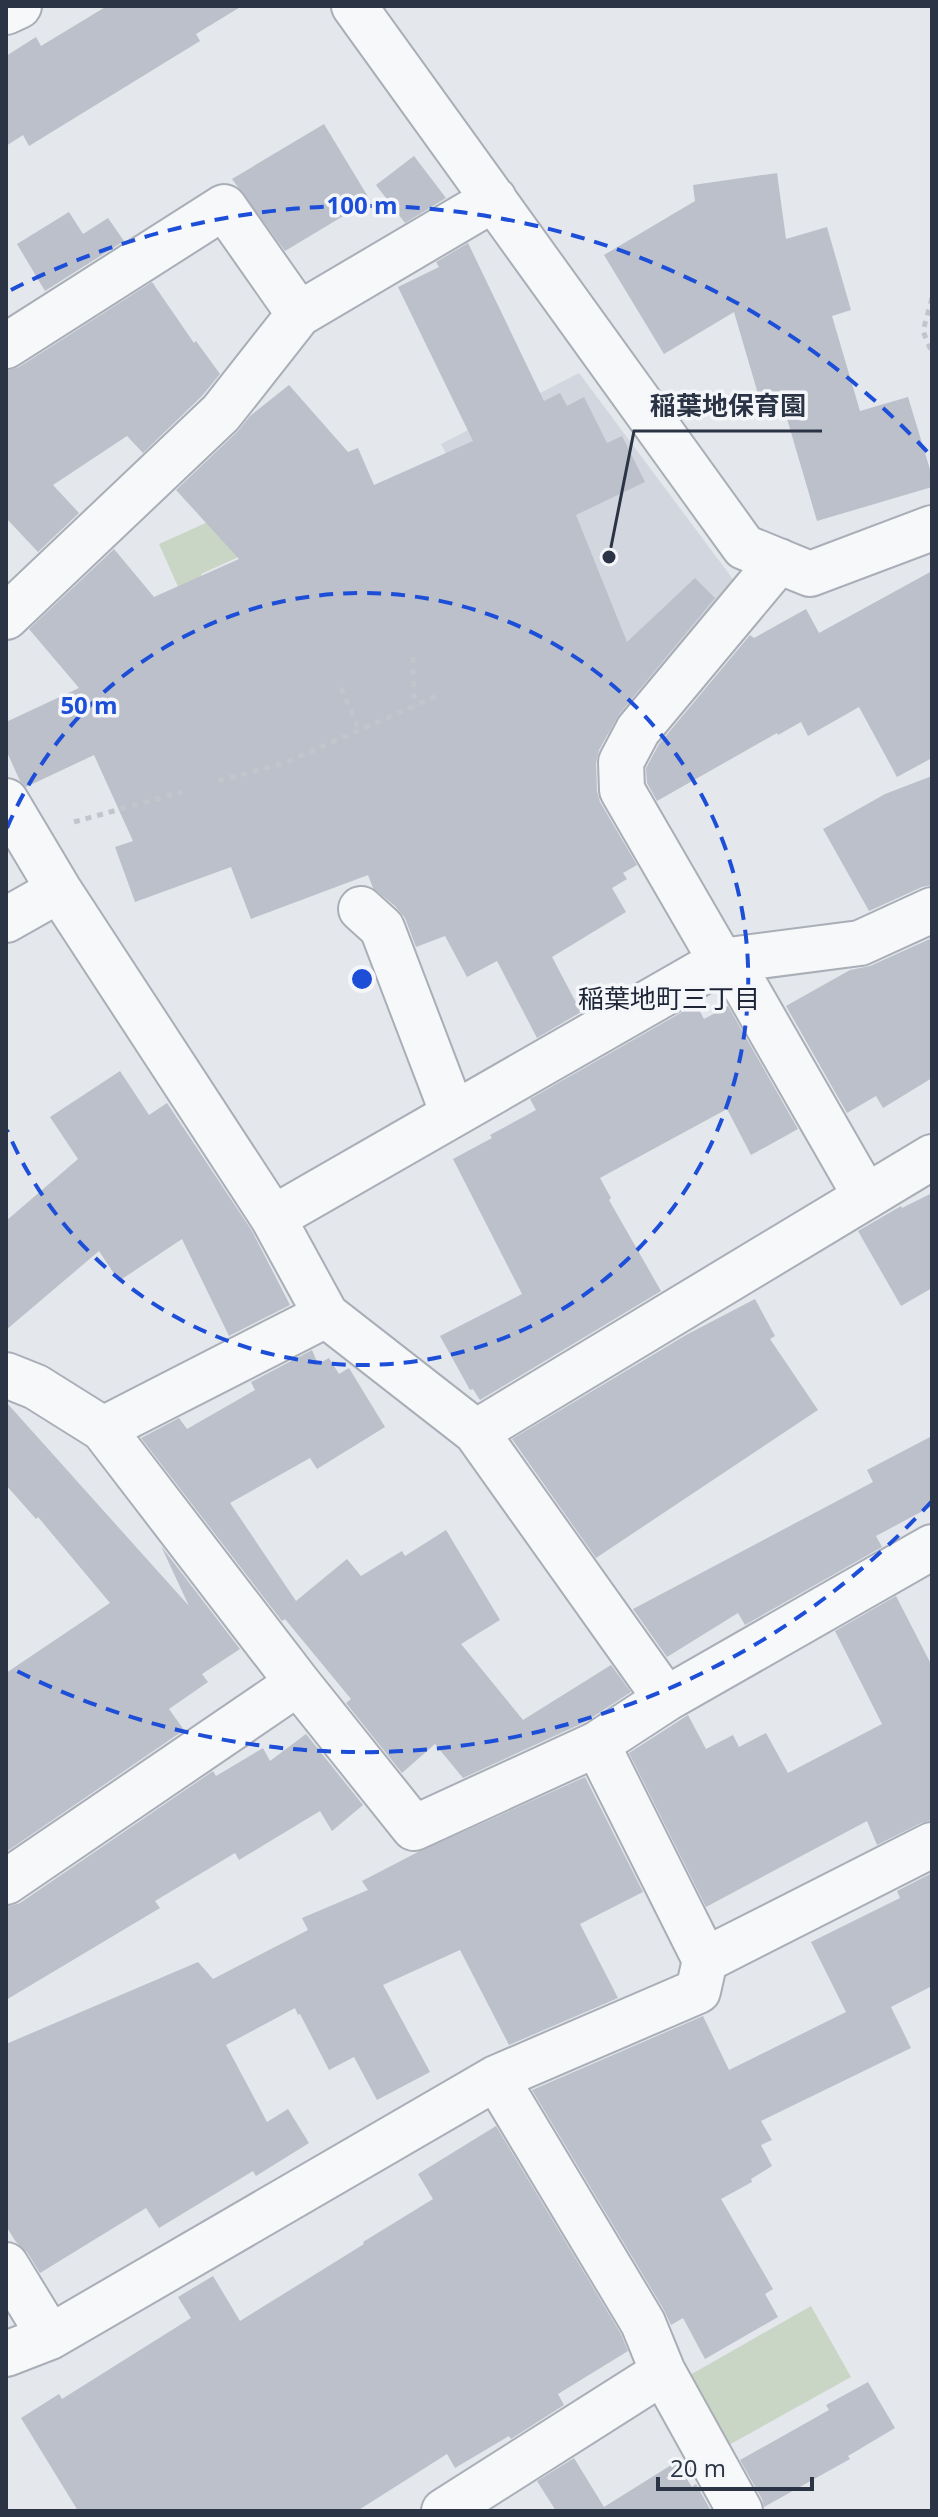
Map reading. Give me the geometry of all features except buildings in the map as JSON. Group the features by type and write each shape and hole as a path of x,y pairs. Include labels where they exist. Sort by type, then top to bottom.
{"street":[{"path":"6,12 19,6"},
{"path":"354,6 744,547 810,574 932,528"},
{"path":"6,617 221,413 299,314 494,199"},
{"path":"6,346 224,207 299,314"},
{"path":"779,561 638,730 621,762 622,790 866,1197"},
{"path":"6,801 59,890 273,1218 326,1315 476,1432 666,1699"},
{"path":"6,920 59,890"},
{"path":"361,909 382,928 453,1114"},
{"path":"273,1218 726,960 860,943 932,910"},
{"path":"476,1432 932,1157"},
{"path":"103,1429 326,1315"},
{"path":"6,1375 36,1387 103,1429 414,1828 597,1744 666,1699 932,1547"},
{"path":"6,1882 298,1683"},
{"path":"6,2354 50,2337 496,2078 698,1991 705,1960 597,1744"},
{"path":"705,1960 932,1845"},
{"path":"496,2078 643,2323 663,2372 740,2511"},
{"path":"6,2265 50,2337"},
{"path":"444,2511 663,2372"}],"path":[{"path":"932,298 923,331 932,353"},
{"path":"413,657 414,706"},
{"path":"341,688 359,730"},
{"path":"218,781 287,762 439,695"},
{"path":"30,841 44,831 182,792"}],"shaded area":[{"path":"579,373 741,590 610,734 578,744 504,563 441,444"}],"green space":[{"path":"279,490 298,530 201,574 232,643 208,654 159,544"},
{"path":"811,2306 851,2377 729,2445 690,2375"}],"place":[{"name":"稲葉地保育園","path":"609,557"}],"district":[{"name":"稲葉地町三丁目","path":"669,999"}]}
